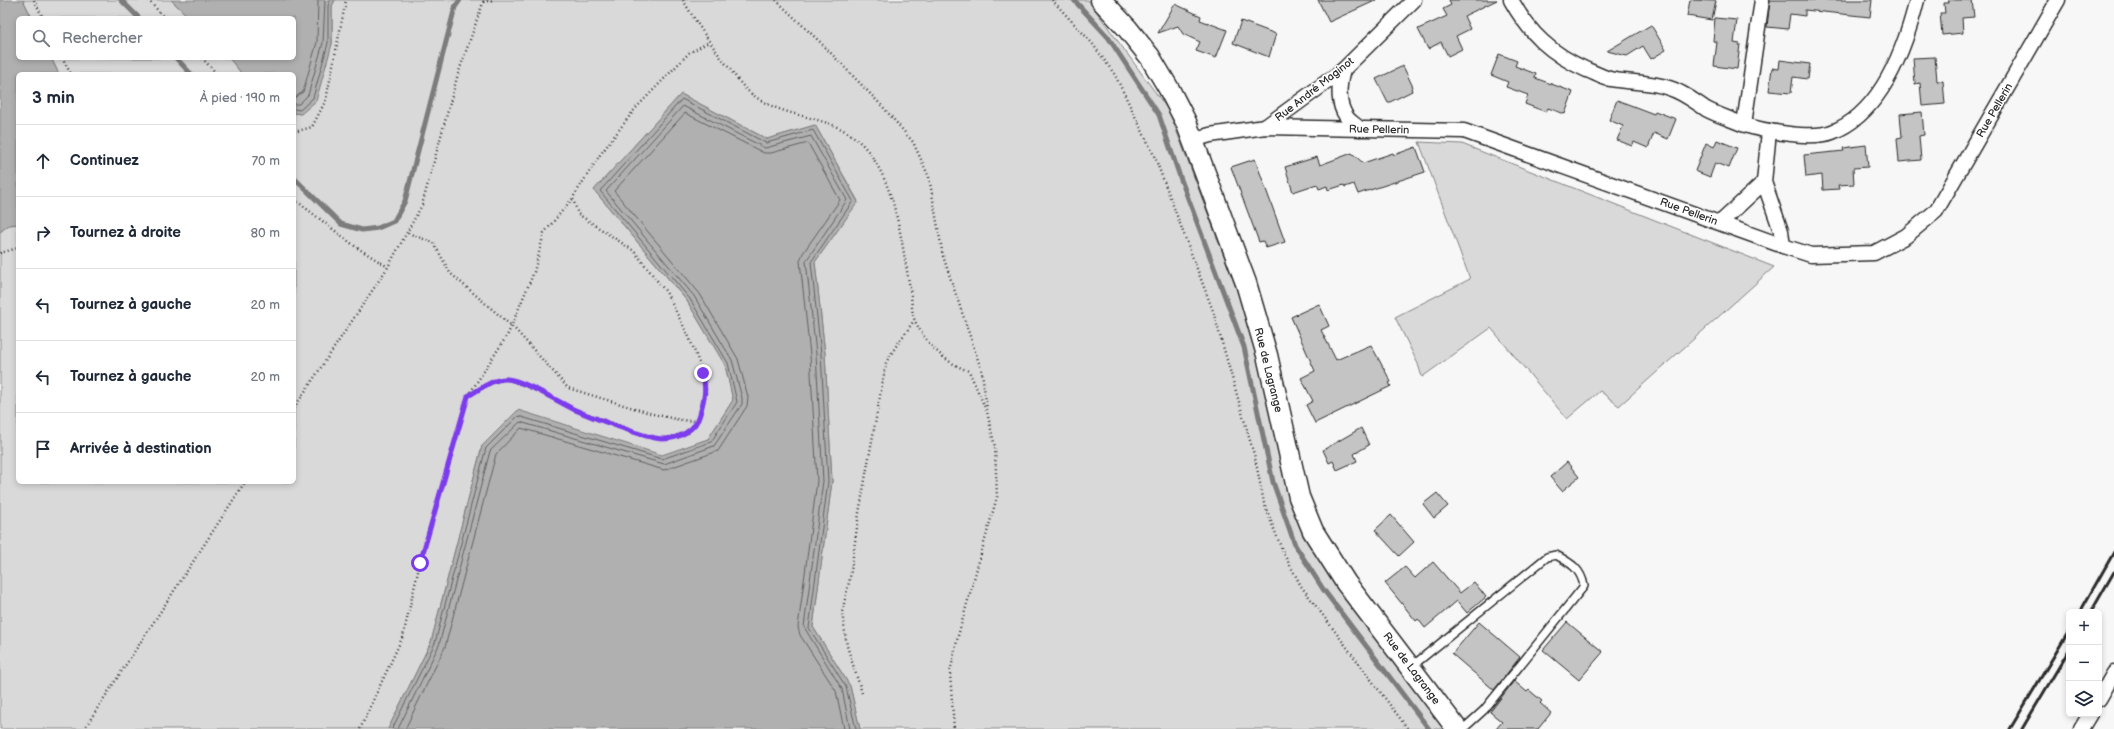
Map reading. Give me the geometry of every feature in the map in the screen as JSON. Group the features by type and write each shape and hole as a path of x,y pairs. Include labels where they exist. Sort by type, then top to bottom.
{"street":[{"name":"Rue de Lagrange","path":"1101,0 1127,28 1150,57 1170,89 1193,140 1246,283 1267,355 1299,497 1313,531 1346,583 1457,729"},
{"name":"Rue André Maginot","path":"1265,127 1343,70 1414,0"},
{"path":"1511,0 1529,28 1546,46 1566,60 1609,79 1656,84 1678,91 1707,109 1744,124 1769,131 1800,135 1831,133 1857,118 1880,93 1900,53 1917,0"},
{"path":"1744,124 1762,0"},
{"name":"Rue Pellerin","path":"1193,140 1210,135 1265,127 1464,131 1812,255 1874,253 1906,236 1936,211 2058,0"},
{"path":"1343,70 1339,83 1340,100 1346,116 1360,129"},
{"path":"1769,131 1764,182 1781,232 1784,246"},
{"path":"1721,222 1764,182"},
{"path":"2102,694 2114,673"},
{"path":"2081,729 2088,717"}],"lane":[{"path":"1411,667 1547,557 1556,555 1572,564 1582,576 1584,586 1484,710 1463,729"}],"path":[{"path":"34,0 42,16"},
{"path":"148,0 162,16"},
{"path":"296,131 312,127 326,100 346,0"},
{"path":"296,405 388,267 422,205 458,74 483,1 493,0"},
{"path":"683,0 709,42 748,91 769,105 797,116 825,121 842,128 867,148 886,180 895,210 914,320 928,341 944,358 956,367 969,371 987,412"},
{"path":"776,0 836,58 913,142 929,177 943,256 982,372 987,412 995,447 997,497 958,636 950,673 954,729"},
{"path":"1052,0 1092,43 1115,75 1154,155 1213,311 1255,458 1264,503 1282,550 1301,586 1408,729"},
{"path":"360,729 402,636 420,563 468,396 512,326 534,272 544,233 572,199 600,155 635,109 689,53 709,42"},
{"path":"63,60 70,72"},
{"path":"204,60 215,72"},
{"path":"468,396 494,382 507,379 536,390 574,409 642,434 662,439 688,433 698,421 706,392 703,373 689,337 666,292 634,251 578,214 572,199"},
{"path":"296,201 356,247 388,267"},
{"path":"408,233 434,243 450,273 512,326 568,388 653,414 680,420 698,421"},
{"path":"0,254 16,249"},
{"path":"862,693 847,646 842,612 850,578 860,506 886,363 894,347 906,334 914,320"},
{"path":"84,729 244,484"}],"shaded area":[{"path":"23,0 171,0 188,16 31,16"},
{"path":"335,0 1088,0 1169,111 1252,330 1305,538 1446,729 860,729 850,686 813,627 832,481 825,354 815,262 858,201 815,125 767,139 681,94 594,190 687,301 725,365 733,400 708,439 662,456 518,411 482,446 431,642 388,729 0,729 0,232 9,225 16,224 16,484 296,484 296,113 301,114 332,44 332,6"},
{"path":"52,60 231,60 240,72 58,72"},
{"path":"1419,142 1462,144 1774,267 1619,406 1600,391 1567,419 1491,328 1422,377 1418,364 1395,317 1470,279"}],"water":[{"path":"0,0 23,0 31,16 16,16 16,60 52,60 58,72 16,72 16,224 9,225 0,232"},
{"path":"171,0 335,0 332,6 332,44 316,101 301,114 296,113 296,72 240,72 231,60 296,60 296,16 188,16"},
{"path":"681,94 767,139 815,125 858,202 815,262 825,354 832,481 813,627 850,686 860,729 388,729 431,642 482,446 518,410 662,455 708,439 733,400 725,365 687,301 594,190"}],"building":[{"path":"1318,0 1377,0 1329,22"},
{"path":"1449,0 1497,0 1464,16 1470,29 1456,36 1462,49 1448,56 1441,42 1428,49 1418,29 1447,16 1443,9 1451,5"},
{"path":"1690,0 1716,1 1712,20 1687,16"},
{"path":"1770,0 1872,0 1870,17 1805,10 1805,16 1790,14 1788,29 1767,27"},
{"path":"1948,0 1972,0 1974,17 1962,18 1963,33 1942,35 1940,13 1945,13 1944,3 1949,3"},
{"path":"1175,4 1201,16 1200,20 1227,30 1216,58 1196,51 1200,42 1183,34 1178,26 1158,33"},
{"path":"1715,18 1737,20 1734,43 1740,44 1737,69 1714,66 1717,42 1713,41"},
{"path":"1241,21 1276,34 1269,57 1233,43"},
{"path":"1651,25 1666,50 1651,59 1643,46 1627,56 1607,51"},
{"path":"1499,54 1517,61 1515,66 1536,74 1535,78 1573,92 1565,114 1548,108 1546,112 1525,104 1528,95 1506,87 1508,82 1491,75"},
{"path":"1935,57 1937,81 1943,81 1945,104 1922,106 1920,83 1915,84 1913,58"},
{"path":"1780,60 1810,64 1808,79 1793,77 1791,93 1769,91 1772,68 1779,69"},
{"path":"1403,66 1413,87 1411,88 1412,91 1388,103 1376,79"},
{"path":"1617,100 1654,114 1655,111 1676,119 1668,139 1654,133 1648,148 1634,142 1632,146 1617,140 1623,126 1609,120"},
{"path":"1922,112 1924,135 1919,136 1921,160 1899,162 1897,138 1902,137 1900,114"},
{"path":"1717,140 1737,148 1729,168 1715,163 1710,177 1695,171 1706,143 1714,147"},
{"path":"1866,145 1868,167 1853,168 1854,184 1838,185 1839,189 1823,190 1822,175 1806,177 1804,155 1844,151 1843,148"},
{"path":"1416,147 1425,172 1358,194 1354,184 1345,187 1344,185 1328,190 1327,186 1319,189 1317,184 1293,192 1285,167 1317,157 1320,165 1352,153 1363,163 1393,153 1394,155"},
{"path":"1255,159 1285,242 1266,248 1263,241 1259,242 1231,167"},
{"path":"1319,304 1329,326 1321,330 1336,360 1371,345 1391,382 1389,383 1391,386 1315,423 1306,405 1313,401 1301,378 1315,371 1291,317"},
{"path":"1361,428 1369,445 1354,454 1357,461 1337,470 1333,461 1329,463 1323,450"},
{"path":"1567,462 1579,477 1562,491 1550,477"},
{"path":"1437,493 1448,506 1434,518 1423,504"},
{"path":"1391,515 1414,542 1399,556 1375,530"},
{"path":"1433,562 1460,593 1474,582 1486,597 1467,613 1457,601 1425,628 1418,619 1416,621 1385,583 1405,567 1415,578"},
{"path":"1479,622 1520,657 1494,690 1452,654"},
{"path":"1567,622 1603,652 1579,680 1543,650"},
{"path":"1514,681 1527,692 1529,690 1542,701 1540,703 1551,713 1538,729 1496,729 1502,722 1490,712"}],"waterway":[{"path":"121,0 137,16"},
{"path":"296,180 341,224 362,230 378,228 394,221 405,201 455,7 460,0"},
{"path":"1074,0 1108,37 1159,115 1180,177 1244,347 1273,482 1295,545 1323,589 1429,729"},
{"path":"178,60 189,72"}],"railway":[{"path":"2082,609 2114,552"},
{"path":"2093,609 2114,572"},
{"path":"2010,729 2066,636"},
{"path":"2022,729 2066,655"}],"route":[{"path":"420,563 468,396 494,382 507,379 536,390 574,409 642,434 662,439 688,433 698,421 706,392 703,373"}]}
